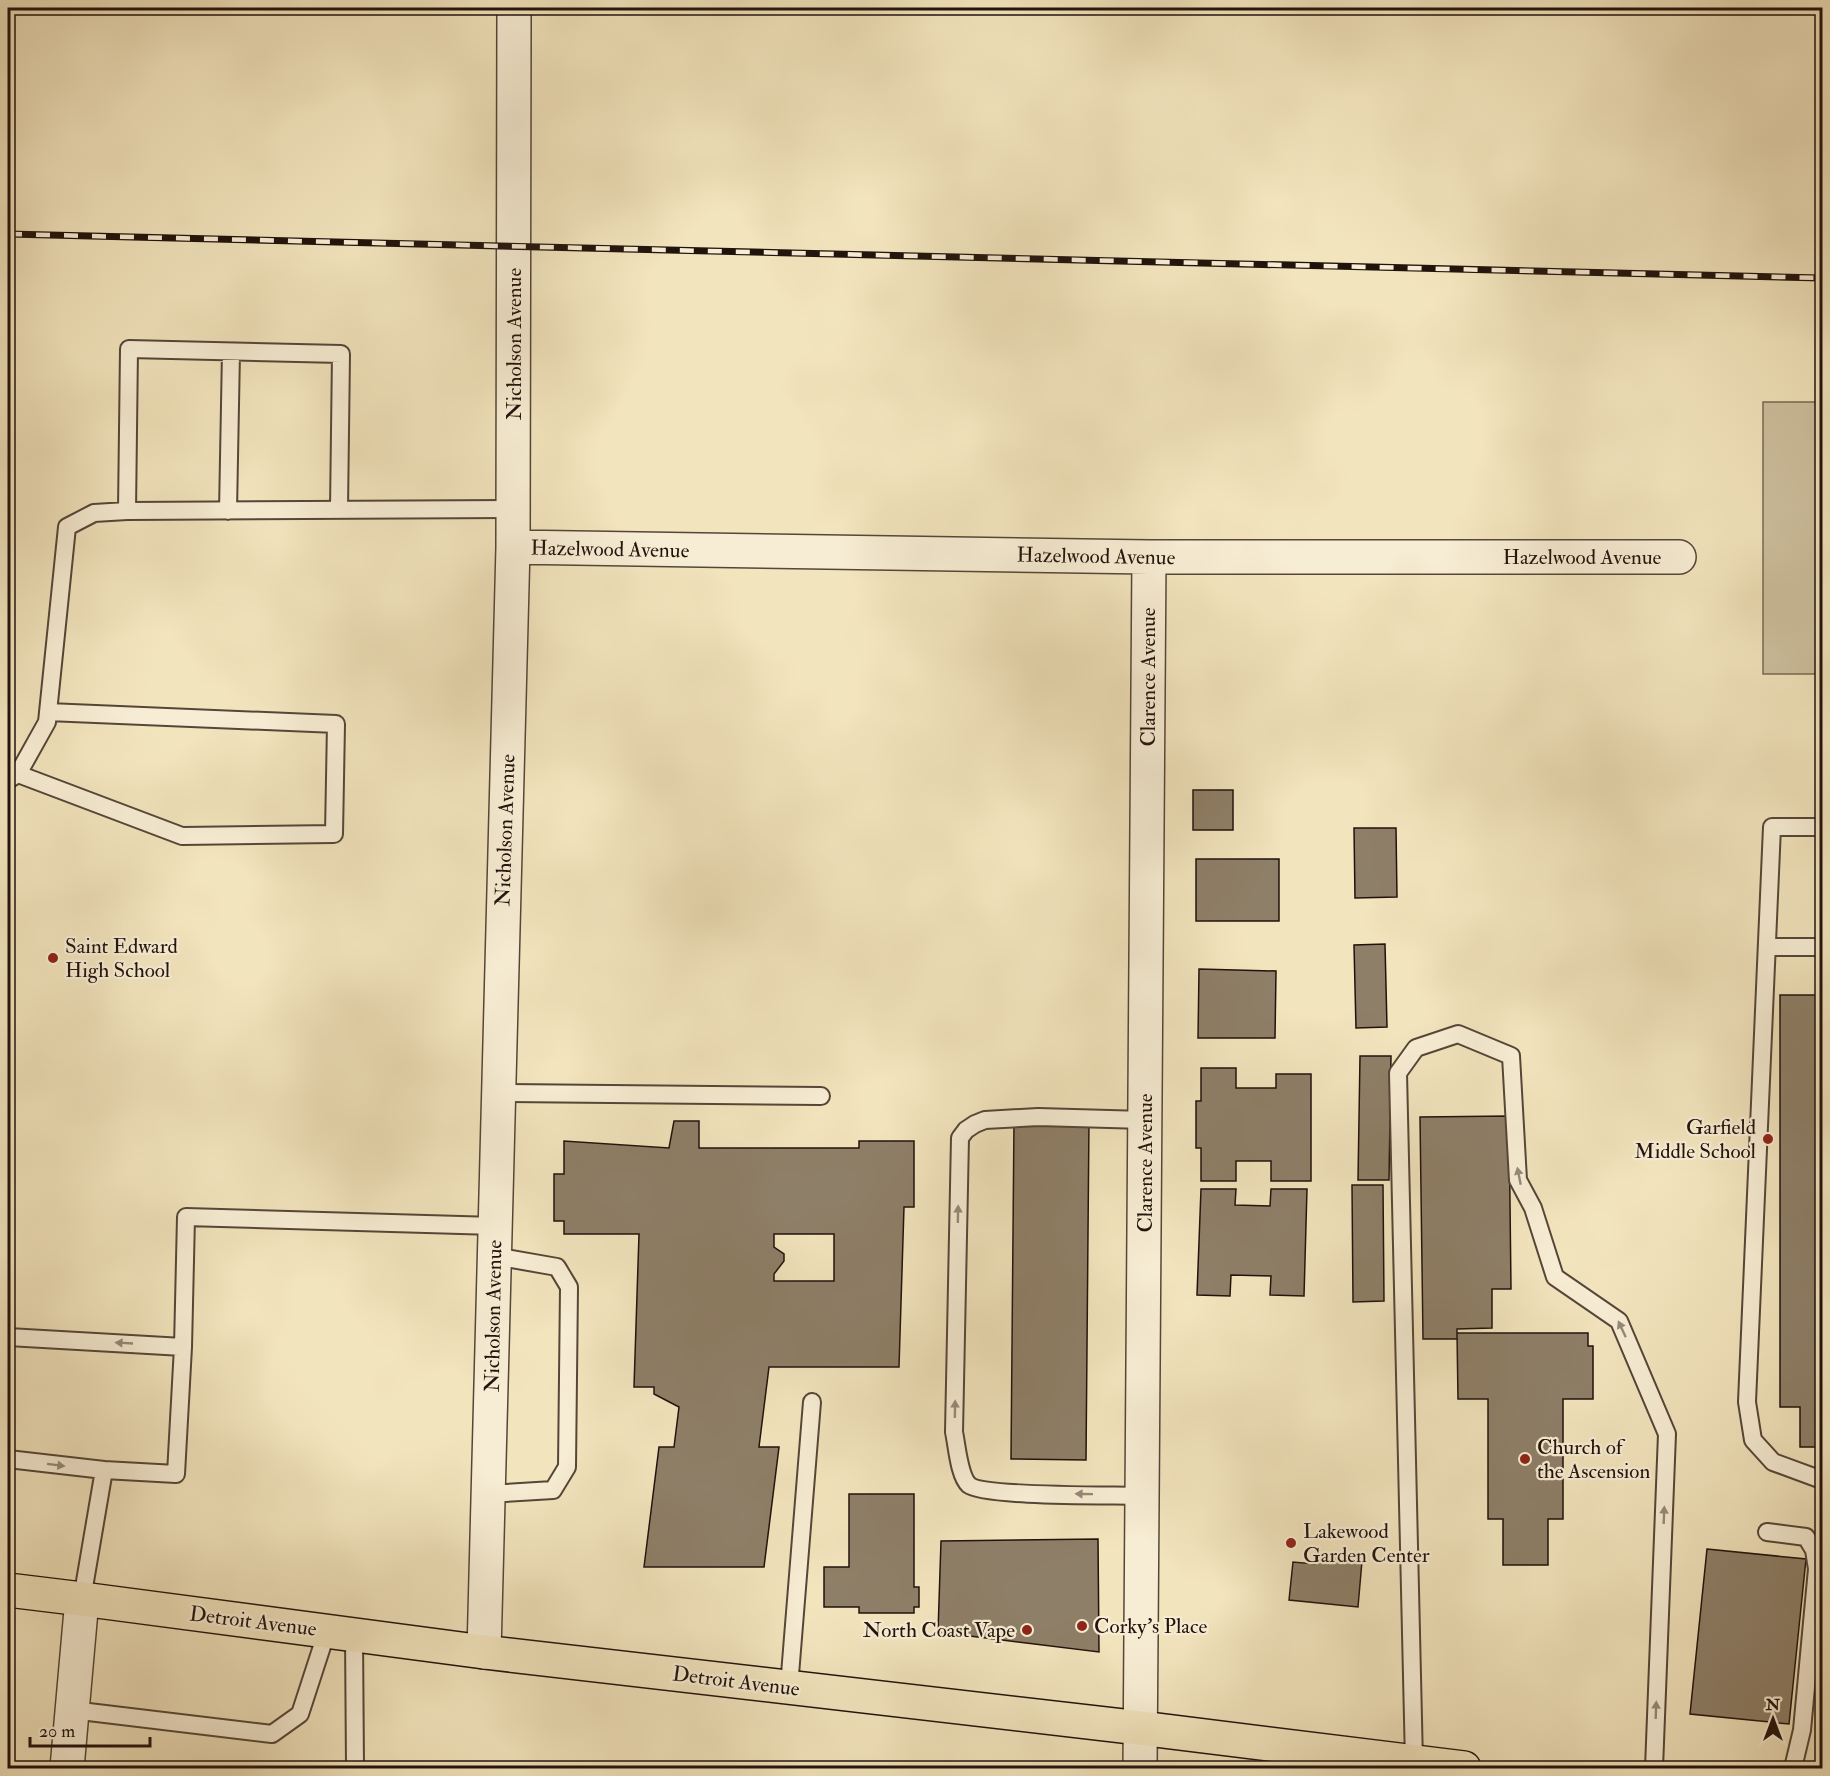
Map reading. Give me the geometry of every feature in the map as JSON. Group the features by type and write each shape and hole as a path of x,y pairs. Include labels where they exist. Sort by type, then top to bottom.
{"main road":[{"name":"Detroit Avenue","path":"8,1590 484,1652 1140,1728 1320,1759 1414,1762 1464,1768"}],"street":[{"name":"Nicholson Avenue","path":"484,1652 513,547 514,8"},
{"name":"Hazelwood Avenue","path":"513,547 1149,557 1679,557"},
{"name":"Clarence Avenue","path":"1140,1768 1149,557"},
{"path":"67,1768 82,1599"}],"lane":[{"path":"127,511 129,349 341,354 339,509"},
{"path":"228,512 231,352"},
{"path":"48,712 336,724 334,834 182,836 13,777 47,722 48,712 67,527 94,513 127,511 513,509"},
{"path":"1822,827 1772,827 1747,1402 1753,1440 1773,1462 1822,1480"},
{"path":"1768,947 1822,947"},
{"path":"1414,1762 1398,1073 1416,1048 1458,1034 1511,1056 1518,1179 1533,1208 1555,1277 1619,1321 1667,1434 1654,1768"},
{"path":"498,1093 821,1096"},
{"path":"1142,1496 1023,1494 971,1487 964,1480 954,1432 960,1138 966,1130 985,1120 1038,1117 1145,1120"},
{"path":"8,1459 104,1470 176,1474 183,1347 186,1217 495,1241 557,1267 569,1287 567,1467 553,1490 488,1494"},
{"path":"8,1337 183,1347"},
{"path":"789,1687 812,1402"},
{"path":"82,1599 104,1470"},
{"path":"1767,1532 1806,1537 1814,1550 1817,1569 1804,1718 1798,1754 1793,1768"},
{"path":"72,1710 272,1734 300,1714 341,1633"},
{"path":"341,1633 355,1768"}],"shaded area":[{"path":"1763,402 1822,402 1822,674 1763,674"}],"building":[{"path":"1193,790 1233,790 1233,830 1193,830"},
{"path":"1354,828 1396,828 1397,897 1355,898"},
{"path":"1196,859 1279,859 1279,921 1196,921"},
{"path":"1385,944 1387,1027 1356,1028 1354,945"},
{"path":"1199,969 1276,971 1275,1038 1198,1038"},
{"path":"1820,988 1822,988 1822,1447 1800,1447 1800,1407 1780,1407 1780,995 1820,995"},
{"path":"1360,1056 1391,1056 1389,1180 1358,1180"},
{"path":"1201,1068 1236,1068 1236,1088 1276,1088 1276,1074 1311,1074 1311,1181 1271,1181 1271,1161 1236,1161 1236,1181 1201,1181 1201,1148 1196,1148 1196,1101 1201,1101"},
{"path":"1509,1116 1511,1289 1492,1289 1492,1328 1457,1329 1457,1339 1423,1339 1420,1117"},
{"path":"1014,1120 1089,1120 1086,1460 1011,1459"},
{"path":"674,1121 699,1121 699,1148 859,1148 859,1141 914,1141 914,1207 904,1207 899,1367 769,1367 759,1447 779,1447 764,1567 644,1567 659,1447 674,1447 679,1407 654,1394 654,1387 634,1387 639,1234 564,1234 564,1221 554,1221 554,1174 564,1174 564,1141 669,1148","holes":["774,1234 834,1234 834,1281 774,1281 774,1274 784,1261 784,1254 774,1247"]},
{"path":"1352,1185 1383,1185 1384,1301 1353,1302"},
{"path":"1201,1189 1236,1189 1235,1205 1270,1206 1271,1189 1307,1189 1304,1296 1270,1295 1271,1276 1231,1275 1230,1296 1197,1295"},
{"name":"Church of the Ascension","path":"1457,1333 1588,1333 1588,1346 1593,1346 1593,1399 1563,1399 1563,1519 1548,1519 1548,1565 1503,1565 1503,1519 1488,1519 1488,1399 1458,1399"},
{"path":"849,1494 914,1494 914,1587 919,1587 919,1607 914,1607 914,1613 859,1613 859,1607 824,1607 824,1567 849,1567"},
{"path":"1098,1539 1099,1652 938,1632 941,1541"},
{"path":"1707,1549 1806,1559 1789,1724 1690,1714"},
{"path":"1315,1557 1362,1561 1358,1607 1289,1600 1293,1562 1315,1564"}],"railway":[{"path":"8,234 1822,278"}],"place":[{"name":"Saint Edward High School","path":"53,958"},
{"name":"Garfield Middle School","path":"1768,1139"},
{"name":"Church of the Ascension","path":"1525,1459"},
{"name":"Lakewood Garden Center","path":"1291,1543"},
{"name":"Corky's Place","path":"1082,1626"},
{"name":"North Coast Vape","path":"1027,1630"}]}
